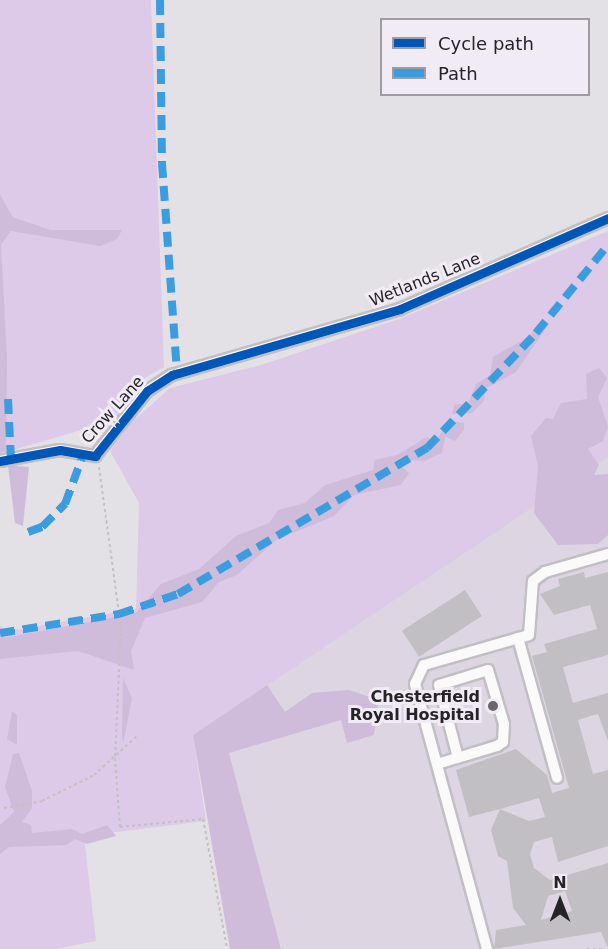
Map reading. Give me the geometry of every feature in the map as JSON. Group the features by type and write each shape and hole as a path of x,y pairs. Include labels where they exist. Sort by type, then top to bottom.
{"street":[{"name":"Wetlands Lane","path":"177,372 400,309 608,218"},
{"name":"Crow Lane","path":"0,461 54,450 94,456 147,391 177,372"},
{"path":"487,949 415,684 424,665 529,635 533,581 545,572 608,554"},
{"path":"518,638 557,778"},
{"path":"437,764 458,758 497,746 506,736 488,670 439,685 458,758"}],"path":[{"path":"100,470 121,627 115,758 120,827 203,819 227,949"},
{"path":"4,808 42,801 94,775 137,736"},
{"path":"587,949 602,949"}],"shaded area":[{"path":"0,0 151,0 164,367 146,377 116,420 6,452 1,245 11,231 122,230 51,230 13,217 0,194"},
{"path":"0,194 13,217 51,230 122,230 117,239 100,246 11,231 1,245 7,358 6,452 0,453"},
{"path":"608,231 608,457 193,735 206,821 84,836 96,941 56,949 0,949 0,626 8,631 136,609 139,503 110,451 131,423 170,388 261,365 399,319"},
{"path":"537,325 544,331 516,372 485,389 484,401 472,413 452,414 455,404 468,404 476,384 490,375 493,357 530,336"},
{"path":"599,368 607,378 598,397 608,427 603,441 588,449 599,465 594,475 608,474 608,535 598,544 558,545 534,513 538,466 531,436 546,418 553,419 561,403 587,399 586,374"},
{"path":"448,421 464,423 464,430 455,441 445,437 442,453 424,461 404,460 401,466 409,473 401,485 354,495 334,516 276,540 237,575 219,582 202,602 145,618 131,651 134,670 78,651 0,659 0,632 5,638 136,613 161,584 199,569 236,536 269,523 278,510 305,503 325,485 373,470 375,460 397,455 427,437 435,443"},
{"name":"Chesterfield Royal Hospital","path":"608,457 608,949 281,949 229,753 341,720 379,700 284,713 267,685"},
{"path":"8,465 29,467 23,526 15,523"},
{"path":"123,678 132,698 123,744 122,733"},
{"path":"267,685 285,712 312,693 349,690 379,700 374,735 347,743 341,720 229,753 281,949 230,949 193,735"},
{"path":"12,711 17,715 17,745 7,739"},
{"path":"19,753 32,791 32,808 22,822 31,825 32,833 72,829 82,834 107,825 116,836 87,844 75,839 66,845 9,847 0,854 0,825 14,812 5,787 13,754"}],"building":[{"name":"Chesterfield Royal Hospital","path":"584,572 585,578 608,572 608,655 563,667 573,703 608,693 608,741 598,714 578,720 593,774 608,770 608,846 558,862 552,837 534,842 530,854 534,868 550,880 608,863 608,948 601,932 494,949 496,930 526,925 513,908 507,861 498,856 491,830 500,809 469,817 456,770 516,749 547,775 552,793 569,788 532,656 547,652 544,644 597,629 590,605 554,615 540,594 560,586 558,579","holes":["539,798 545,817 529,821 500,809","565,891 572,911 541,920 548,896"]},
{"path":"465,590 482,616 419,657 402,631"}],"marked path":[{"path":"160,0 162,163 177,372"},
{"path":"0,633 119,614 178,594 427,448 536,333 608,245"},
{"path":"8,399 11,461"},
{"path":"28,532 42,527 65,504 82,458"}],"cycle path":[{"path":"0,461 60,450 95,456 147,391 172,375 400,309 608,218"}],"place":[{"name":"Chesterfield Royal Hospital","path":"493,706"}]}
